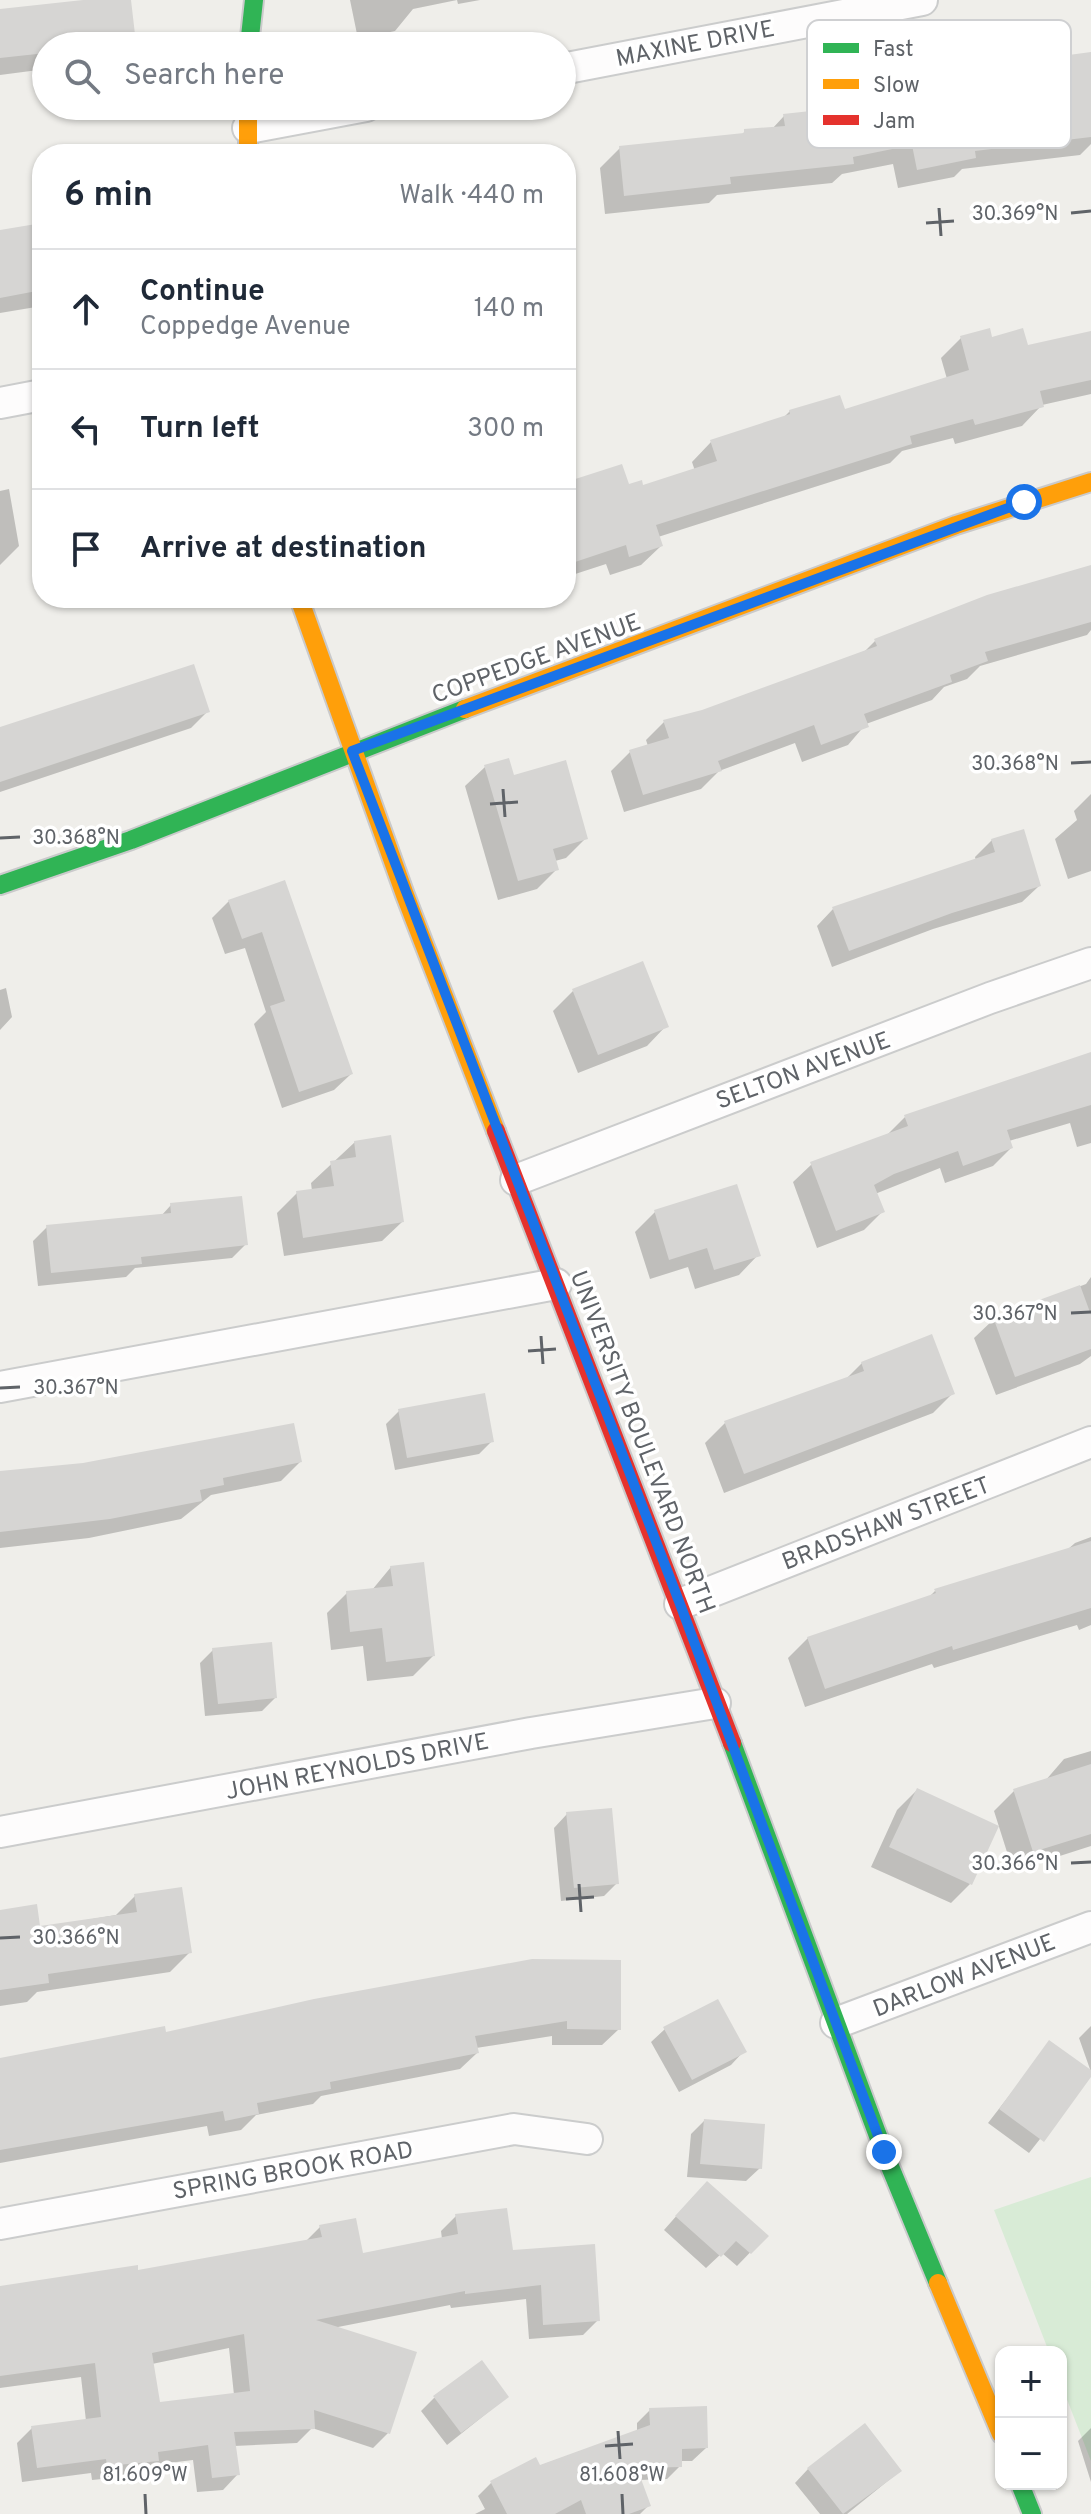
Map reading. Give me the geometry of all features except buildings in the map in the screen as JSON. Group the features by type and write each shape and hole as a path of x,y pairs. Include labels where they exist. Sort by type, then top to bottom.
{"street":[{"path":"251,32 254,0"},
{"name":"MAXINE DRIVE","path":"818,20 922,0"},
{"name":"MAXINE DRIVE","path":"576,66 807,22"},
{"path":"248,129 294,120"},
{"path":"0,403 32,397"},
{"name":"COPPEDGE AVENUE","path":"0,885 131,840 352,751 956,525 1091,482"},
{"name":"UNIVERSITY BOULEVARD NORTH","path":"302,608 352,751 680,1604 884,2152 995,2420"},
{"name":"SELTON AVENUE","path":"516,1180 990,998 1091,963"},
{"path":"0,1387 556,1284"},
{"name":"BRADSHAW STREET","path":"680,1604 1091,1442"},
{"name":"JOHN REYNOLDS DRIVE","path":"0,1832 531,1733 715,1703"},
{"name":"DARLOW AVENUE","path":"836,2023 1091,1927"},
{"name":"SPRING BROOK ROAD","path":"0,2224 514,2129 587,2139"},
{"path":"1022,2490 1032,2514"}],"green space":[{"path":"1091,2177 1091,2461 1067,2399 1067,2346 1047,2346 994,2210"}],"traffic: fast":[{"path":"251,32 254,0"},
{"path":"0,885 131,840 465,709"},
{"path":"732,1743 884,2152 938,2283"},
{"path":"1022,2490 1032,2514"}],"traffic: slow":[{"path":"248,120 248,144"},
{"path":"465,709 956,525 1091,482"},
{"path":"303,608 405,895 496,1131"},
{"path":"938,2283 995,2420"}],"traffic: jam":[{"path":"496,1131 732,1743"}],"route":[{"path":"884,2152 680,1604 352,751 1024,502"}]}
